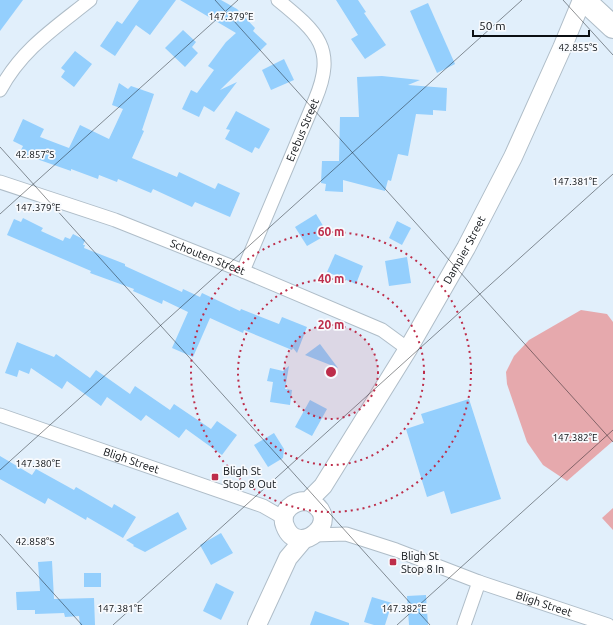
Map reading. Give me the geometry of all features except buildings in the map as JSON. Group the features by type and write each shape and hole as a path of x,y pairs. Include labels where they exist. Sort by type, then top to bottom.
{"highway":[{"path":"583,0 613,27"}],"street":[{"path":"0,90 14,67 32,46 90,0"},
{"name":"Erebus Street","path":"243,271 316,100 324,72 325,62 323,52 313,31 303,20 278,0"},
{"name":"Dampier Street","path":"288,558 313,520 323,486 408,349 466,248 502,178 583,0"},
{"name":"Schouten Street","path":"0,182 115,220 243,271 382,330 408,349"},
{"name":"Bligh Street","path":"0,415 263,506 287,518"},
{"path":"257,625 288,558 287,518 295,502 301,501 313,520 298,538 292,535 287,518"},
{"name":"Bligh Street","path":"313,520 346,534 396,550 479,582 608,625"},
{"path":"464,625 479,582"}],"shaded area":[{"path":"581,310 607,314 613,322 613,441 567,481 543,465 527,442 507,384 506,372 514,356 529,340"},
{"path":"613,508 613,530 602,518"}],"place":[{"name":"Bligh St Stop 8 Out","path":"215,477"},
{"name":"Bligh St Stop 8 In","path":"393,562"}]}
